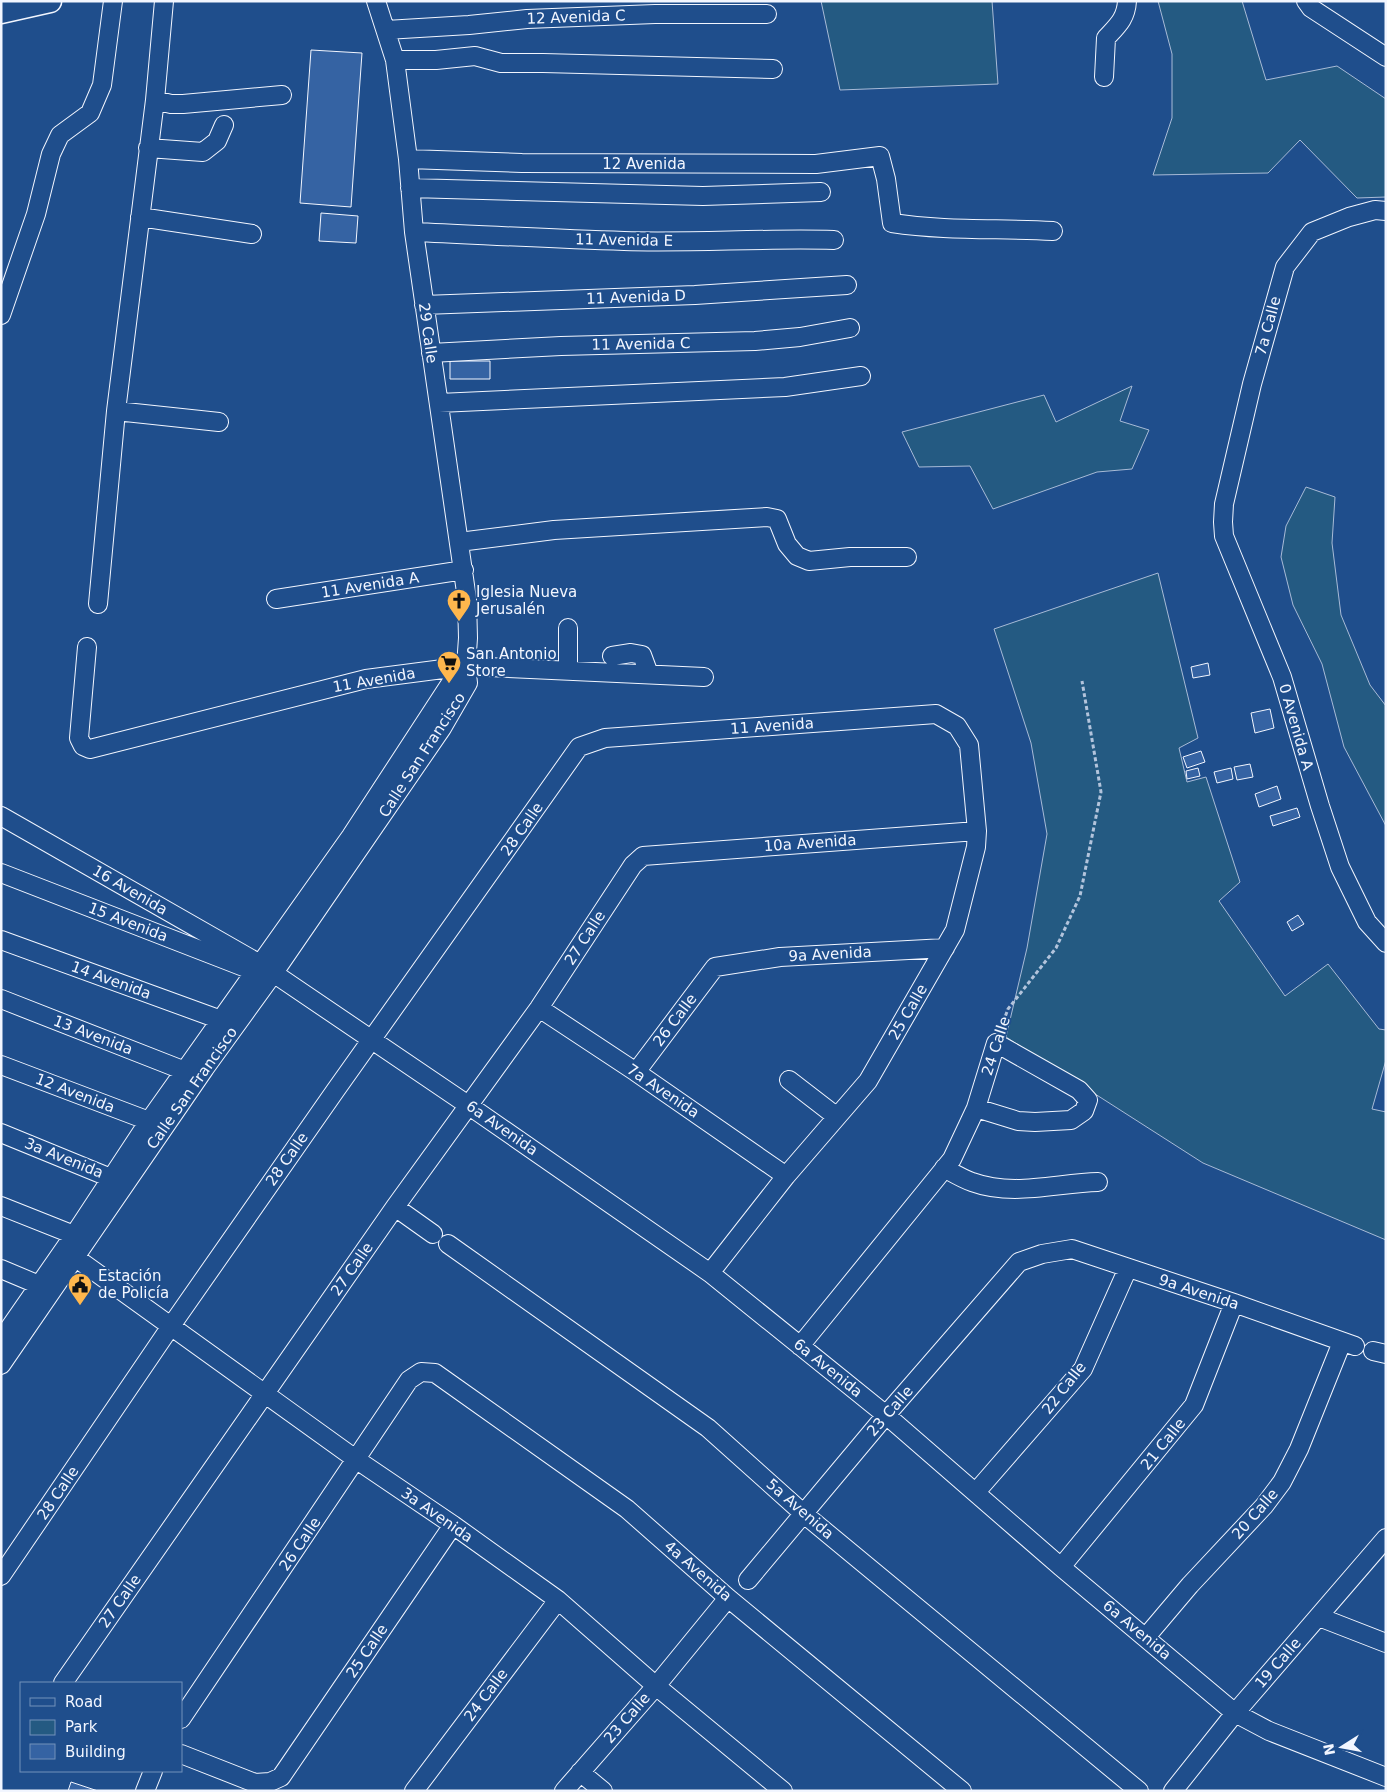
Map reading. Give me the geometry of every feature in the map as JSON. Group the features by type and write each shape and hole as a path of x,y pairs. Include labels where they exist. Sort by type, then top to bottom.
{"main road":[{"path":"1,12 50,1"}],"street":[{"path":"1,315 36,214 51,154 60,135 90,113 102,85 113,1"},
{"path":"98,604 116,411 155,100 164,1"},
{"name":"29 Calle","path":"376,1 395,60 408,159 414,232 464,570 468,638 466,666"},
{"path":"1104,76 1106,38 1121,22 1126,10 1127,1"},
{"path":"1306,1 1311,8 1386,57"},
{"name":"12 Avenida C","path":"386,30 527,19 655,14 768,14"},
{"path":"395,60 436,60 475,56 501,64 543,62 773,69"},
{"path":"155,100 171,104 182,104 282,94"},
{"path":"148,148 203,152 217,141 224,125"},
{"name":"12 Avenida","path":"408,159 532,163 806,164 880,156 886,179 892,223 964,230 1010,229 1053,231"},
{"path":"410,188 703,196 821,192"},
{"name":"7a Calle","path":"1224,504 1252,384 1285,267 1312,232 1349,216 1375,210 1386,211"},
{"path":"140,217 252,234"},
{"name":"11 Avenida E","path":"414,232 626,241 754,240 776,238 834,240"},
{"name":"11 Avenida D","path":"424,305 695,295 847,285"},
{"name":"11 Avenida C","path":"431,353 560,346 755,341 800,337 850,328"},
{"path":"439,403 785,387 861,376"},
{"path":"116,411 219,422"},
{"name":"0 Avenida A","path":"1224,504 1222,522 1224,536 1282,677 1320,806 1340,866 1367,922 1386,944"},
{"path":"459,542 554,530 767,517 777,519 787,544 797,556 809,561 850,557 907,557"},
{"name":"11 Avenida A","path":"276,599 464,570"},
{"path":"568,628 568,671"},
{"name":"11 Avenida","path":"87,647 79,738 83,746 90,749 366,679 466,666 704,677"},
{"path":"612,656 631,653 642,656 649,674"},
{"name":"Calle San Francisco","path":"1,1365 76,1258 120,1181 149,1121 221,1020 262,970 442,728 468,683 466,666"},
{"name":"11 Avenida","path":"580,747 604,738 936,714"},
{"name":"25 Calle","path":"710,1273 786,1176 868,1081 955,930 976,847 977,831 969,745 957,726 936,714"},
{"name":"28 Calle","path":"1,1576 371,1039 580,747"},
{"name":"16 Avenida","path":"1,816 262,970"},
{"name":"10a Avenida","path":"643,856 977,831"},
{"name":"27 Calle","path":"64,1682 395,1208 539,1008 633,865 643,856"},
{"name":"15 Avenida","path":"1,873 262,970"},
{"name":"14 Avenida","path":"1,940 221,1020"},
{"name":"9a Avenida","path":"714,967 780,957 946,948"},
{"name":"26 Calle","path":"636,1072 714,967"},
{"name":"Calle San Francisco","path":"4,1331 74,1235 120,1181 205,1068 262,970"},
{"name":"6a Avenida","path":"262,970 371,1039 710,1273 886,1416 1061,1567 1235,1713 1269,1731 1386,1777"},
{"name":"13 Avenida","path":"1,999 185,1071"},
{"name":"7a Avenida","path":"539,1008 636,1072 786,1176"},
{"path":"976,1108 1018,1121 1071,1120 1084,1111 1088,1100 1079,1090 996,1043"},
{"name":"24 Calle","path":"800,1346 952,1160 976,1108 996,1043"},
{"name":"12 Avenida","path":"1,1065 149,1121"},
{"path":"789,1080 837,1117"},
{"name":"3a Avenida","path":"1,1133 120,1181"},
{"path":"944,1168 972,1182 1009,1188 1036,1188 1098,1182"},
{"path":"1,1206 74,1235"},
{"path":"395,1208 433,1234"},
{"name":"5a Avenida","path":"448,1244 708,1428 804,1514 1139,1791"},
{"name":"9a Avenida","path":"1042,1254 1072,1249 1234,1303 1348,1344"},
{"name":"23 Calle","path":"748,1580 1019,1262 1042,1254"},
{"name":"3a Avenida","path":"76,1258 357,1460 453,1525 558,1600 656,1686 783,1791"},
{"name":"22 Calle","path":"976,1492 1083,1369 1128,1268"},
{"path":"1,1269 40,1284"},
{"name":"21 Calle","path":"1061,1567 1194,1406 1234,1303"},
{"name":"20 Calle","path":"1146,1637 1190,1585 1264,1506 1282,1482 1348,1344"},
{"name":"26 Calle","path":"182,1718 409,1380 421,1372"},
{"name":"4a Avenida","path":"421,1372 435,1373 627,1509 728,1598 962,1791"},
{"name":"25 Calle","path":"182,1754 255,1782 270,1782 281,1777 453,1525"},
{"name":"19 Calle","path":"1173,1791 1235,1713 1386,1538"},
{"name":"23 Calle","path":"564,1791 656,1686 728,1598"},
{"name":"24 Calle","path":"414,1791 558,1600"},
{"path":"1319,1617 1386,1643"},
{"path":"145,1791 153,1772"},
{"path":"580,1772 603,1791"}],"path":[{"name":"24 Calle","path":"996,1043 1008,1009 1056,948 1080,896 1101,792 1082,681"}],"green space":[{"path":"821,1 992,1 998,84 840,90"},
{"path":"1158,1 1242,1 1266,80 1337,66 1386,99 1386,197 1357,198 1300,140 1268,173 1153,175 1172,118 1172,54"},
{"path":"1132,386 1120,421 1149,430 1132,469 1097,472 993,509 970,466 919,467 902,432 1044,395 1056,422"},
{"path":"1306,487 1335,497 1332,543 1341,615 1370,685 1386,706 1386,826 1344,747 1322,664 1293,605 1281,557 1286,526"},
{"path":"1158,573 1198,738 1179,748 1187,782 1206,777 1240,882 1219,901 1285,996 1328,964 1379,1029 1386,1030 1386,1060 1372,1109 1386,1112 1386,1240 1203,1163 1006,1037 1027,948 1047,834 1031,743 994,629"}],"building":[{"path":"311,50 362,53 351,207 300,203"},
{"path":"321,213 358,216 356,243 319,241"},
{"path":"450,361 490,361 490,379 450,379"},
{"path":"1208,663 1210,675 1193,678 1191,667"},
{"path":"1270,709 1274,728 1255,733 1251,713"},
{"path":"1201,751 1205,762 1187,768 1183,757"},
{"path":"1250,764 1253,777 1237,780 1234,767"},
{"path":"1198,768 1200,776 1187,779 1186,771"},
{"path":"1231,768 1233,779 1217,783 1214,772"},
{"path":"1277,786 1281,799 1259,807 1255,794"},
{"path":"1297,808 1300,817 1273,826 1270,816"},
{"path":"1298,915 1304,924 1292,931 1287,922"},
{"path":"71,1782 98,1791 68,1791"}],"place":[{"name":"Iglesia Nueva Jerusalén","path":"459,622"},
{"name":"San Antonio Store","path":"449,684"},
{"name":"Estación de Policía","path":"80,1306"}]}
